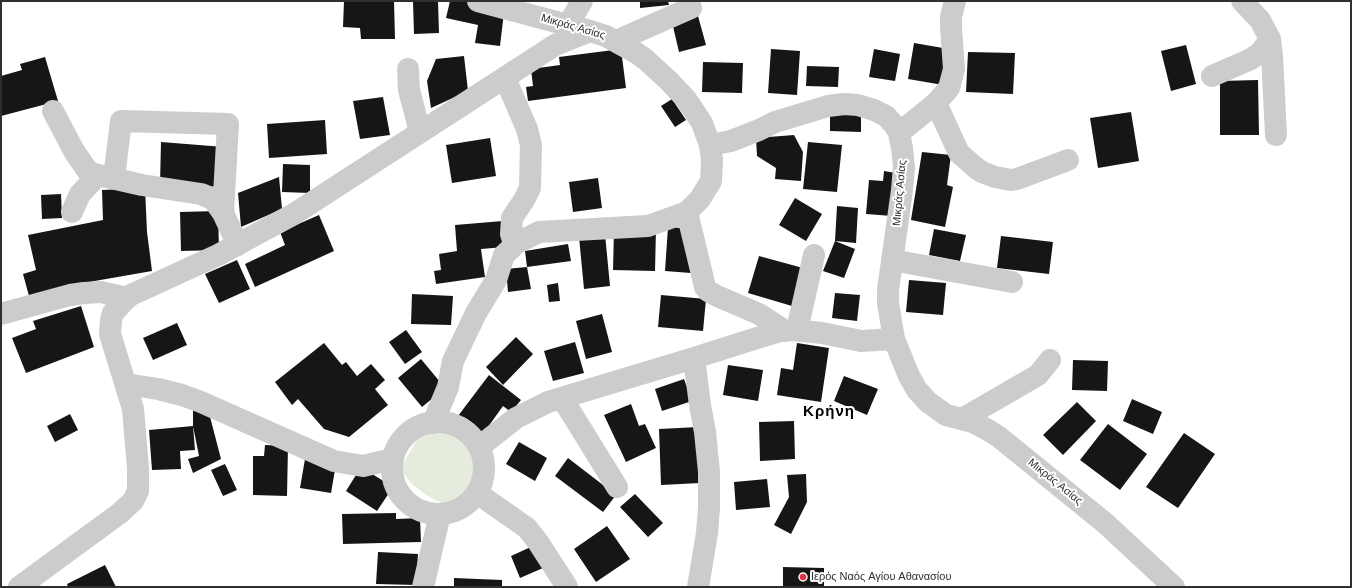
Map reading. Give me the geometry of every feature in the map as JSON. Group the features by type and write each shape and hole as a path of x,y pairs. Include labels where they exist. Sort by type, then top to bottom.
{"street":[{"name":"Μικράς Ασίας","path":"478,1 590,31 616,41 644,58 678,90 702,122 710,145 731,141 775,122 828,106 844,104 862,106 880,113 892,121 899,133 904,170 888,290 888,303 894,339 909,376 917,390 933,406 946,415 973,422 999,437 1105,523 1174,587"},
{"path":"568,25 582,1"},
{"path":"899,133 936,103 949,88 954,69 951,18 955,1"},
{"path":"1242,1 1260,20 1270,39 1276,135"},
{"path":"616,41 691,8"},
{"path":"19,587 114,517 130,504 138,492 139,479 133,409 112,341 110,325 113,313 127,298 238,245 294,214 555,45 590,31"},
{"path":"1212,76 1261,52 1270,39"},
{"path":"408,69 409,90 420,132"},
{"path":"505,78 524,123 531,145 530,188 512,218 511,234 513,240 517,243"},
{"path":"936,103 959,153 976,168 988,175 1005,180 1018,179 1068,160"},
{"path":"53,111 79,159 87,170 94,174 106,177 142,185 201,194 213,199 223,213 238,245"},
{"path":"72,212 80,194 106,177 121,121 228,124 223,213"},
{"path":"433,423 448,387 453,361 476,313 496,280 504,255 517,243 539,232 648,226 687,212 700,199 711,181 712,160 710,145"},
{"path":"687,212 705,287 708,291 759,314 791,331"},
{"path":"791,331 814,255"},
{"path":"892,260 1012,282"},
{"path":"1,314 70,295 84,293 101,292 127,298"},
{"path":"479,447 516,418 538,406 757,338 791,331 822,333 866,341 894,339"},
{"path":"694,358 706,438 709,472 707,533 698,587"},
{"path":"962,419 1038,375 1050,360"},
{"path":"126,384 158,389 182,395 201,402 334,461 363,466 393,459"},
{"path":"562,398 617,487"},
{"path":"433,423 445,423 462,429 472,437 479,447 484,466 482,481 477,493 460,509 450,513 426,513 419,510 403,498 393,480 393,459 397,448 407,434 417,428 433,423"},
{"path":"477,493 527,528 538,542 566,587"},
{"path":"423,587 440,514"}],"green space":[{"path":"421,433 455,435 469,443 478,461 479,473 472,493 464,500 447,504 437,501 426,495 412,484 400,469"}],"building":[{"path":"344,1 394,1 395,39 361,39 360,28 343,27"},
{"path":"450,1 470,1 504,12 500,46 475,43 478,25 446,18"},
{"path":"640,1 668,1 669,5 640,8"},
{"path":"413,2 438,2 439,33 414,34"},
{"path":"698,16 706,45 679,52 672,22"},
{"path":"914,43 949,49 943,85 908,79"},
{"path":"1186,45 1196,84 1171,91 1161,51"},
{"path":"621,49 626,88 528,101 526,87 533,86 531,69 560,65 559,57"},
{"path":"771,49 800,51 797,95 768,93"},
{"path":"874,49 900,54 895,81 869,77"},
{"path":"968,52 1015,53 1013,94 966,92"},
{"path":"464,56 468,91 431,108 427,81 436,59"},
{"path":"45,57 58,101 1,116 1,76 22,70 20,64"},
{"path":"703,62 743,63 742,93 702,92"},
{"path":"807,66 839,67 838,87 806,86"},
{"path":"1258,80 1259,135 1220,135 1220,81"},
{"path":"383,97 390,135 360,139 353,101"},
{"path":"672,99 686,120 675,127 661,106"},
{"path":"830,112 861,112 861,132 830,131"},
{"path":"1131,112 1139,161 1098,168 1090,118"},
{"path":"325,120 327,154 269,158 267,124"},
{"path":"794,135 803,152 801,181 775,179 776,168 757,156 756,138"},
{"path":"490,138 496,176 452,183 446,145"},
{"path":"161,142 224,147 221,187 160,184"},
{"path":"808,142 842,145 837,192 803,189"},
{"path":"922,152 951,155 947,185 953,187 945,227 911,220"},
{"path":"283,164 310,165 310,193 282,192"},
{"path":"884,171 896,173 892,216 866,214 869,180 883,181"},
{"path":"279,177 282,209 241,227 238,193"},
{"path":"598,178 602,208 573,212 569,182"},
{"path":"145,188 147,232 152,271 66,286 29,296 23,274 36,270 28,235 103,220 102,190"},
{"path":"61,194 62,218 42,219 41,195"},
{"path":"795,198 822,214 806,241 779,225"},
{"path":"837,206 858,208 856,243 835,241"},
{"path":"218,211 219,250 181,251 180,212"},
{"path":"319,215 334,251 255,287 245,264 285,245 280,232"},
{"path":"503,221 505,247 481,249 485,277 436,284 434,271 441,270 439,254 457,251 455,225"},
{"path":"668,227 681,228 691,273 665,271"},
{"path":"614,229 656,229 655,271 613,270"},
{"path":"934,229 966,235 960,261 929,255"},
{"path":"605,234 610,286 584,289 579,237"},
{"path":"1001,236 1053,242 1049,274 997,268"},
{"path":"835,241 855,249 844,278 823,271"},
{"path":"568,244 571,261 527,267 525,251"},
{"path":"759,256 803,268 792,306 748,293"},
{"path":"237,260 250,289 219,303 205,274"},
{"path":"527,267 531,289 508,292 506,269"},
{"path":"909,280 946,283 943,315 906,312"},
{"path":"558,283 560,301 549,302 547,285"},
{"path":"835,293 860,295 857,321 832,318"},
{"path":"412,294 453,296 451,325 411,324"},
{"path":"661,295 706,299 703,331 658,327"},
{"path":"81,306 94,347 26,373 12,338 36,329 33,321"},
{"path":"602,314 612,352 586,359 576,321"},
{"path":"177,323 187,345 153,360 143,338"},
{"path":"406,330 422,352 405,364 389,342"},
{"path":"516,337 533,354 503,385 486,367"},
{"path":"575,342 584,373 553,381 544,351"},
{"path":"324,343 342,365 346,362 357,376 371,364 385,380 375,389 388,405 349,437 324,429 298,399 292,405 275,382"},
{"path":"797,343 829,348 821,402 777,395 781,368 793,370"},
{"path":"421,359 445,388 422,407 398,378"},
{"path":"1073,360 1108,361 1107,391 1072,390"},
{"path":"728,365 763,370 758,401 723,395"},
{"path":"489,375 521,400 511,412 503,406 483,434 458,416"},
{"path":"844,376 878,389 867,415 834,401"},
{"path":"684,379 692,401 662,411 655,389"},
{"path":"1132,399 1162,412 1153,434 1123,421"},
{"path":"1077,402 1096,421 1063,455 1043,435"},
{"path":"631,404 639,426 645,424 656,448 626,462 604,415"},
{"path":"193,407 208,409 221,459 193,473 188,459 199,456 193,426"},
{"path":"70,414 78,430 55,442 47,426"},
{"path":"794,421 795,459 760,461 759,422"},
{"path":"1108,424 1147,454 1120,490 1080,460"},
{"path":"193,426 195,450 180,451 181,469 152,470 149,430"},
{"path":"698,427 700,483 661,485 659,429"},
{"path":"1184,433 1215,454 1178,508 1146,487"},
{"path":"519,442 547,458 535,481 506,464"},
{"path":"265,445 288,446 287,496 253,495 253,456 264,456"},
{"path":"568,458 616,495 603,512 555,476"},
{"path":"305,459 336,464 331,493 300,488"},
{"path":"225,464 237,490 223,496 211,470"},
{"path":"361,467 393,487 377,511 346,491"},
{"path":"806,474 807,502 791,534 774,525 789,497 787,475"},
{"path":"767,479 770,507 736,510 734,482"},
{"path":"635,494 663,523 648,537 620,507"},
{"path":"396,513 396,519 420,518 421,542 343,544 342,514"},
{"path":"607,526 630,559 596,582 574,549"},
{"path":"533,546 543,568 520,578 511,556"},
{"path":"378,552 418,554 416,585 376,584"},
{"path":"105,565 116,587 68,587 67,584"},
{"name":"Ιερός Ναός Αγίου Αθανασίου","path":"783,567 824,568 824,587 783,587"},
{"path":"454,578 502,580 502,587 454,587"}],"place":[{"name":"Ιερός Ναός Αγίου Αθανασίου","path":"803,577"}],"district":[{"name":"Κρήνη","path":"829,412"}]}
